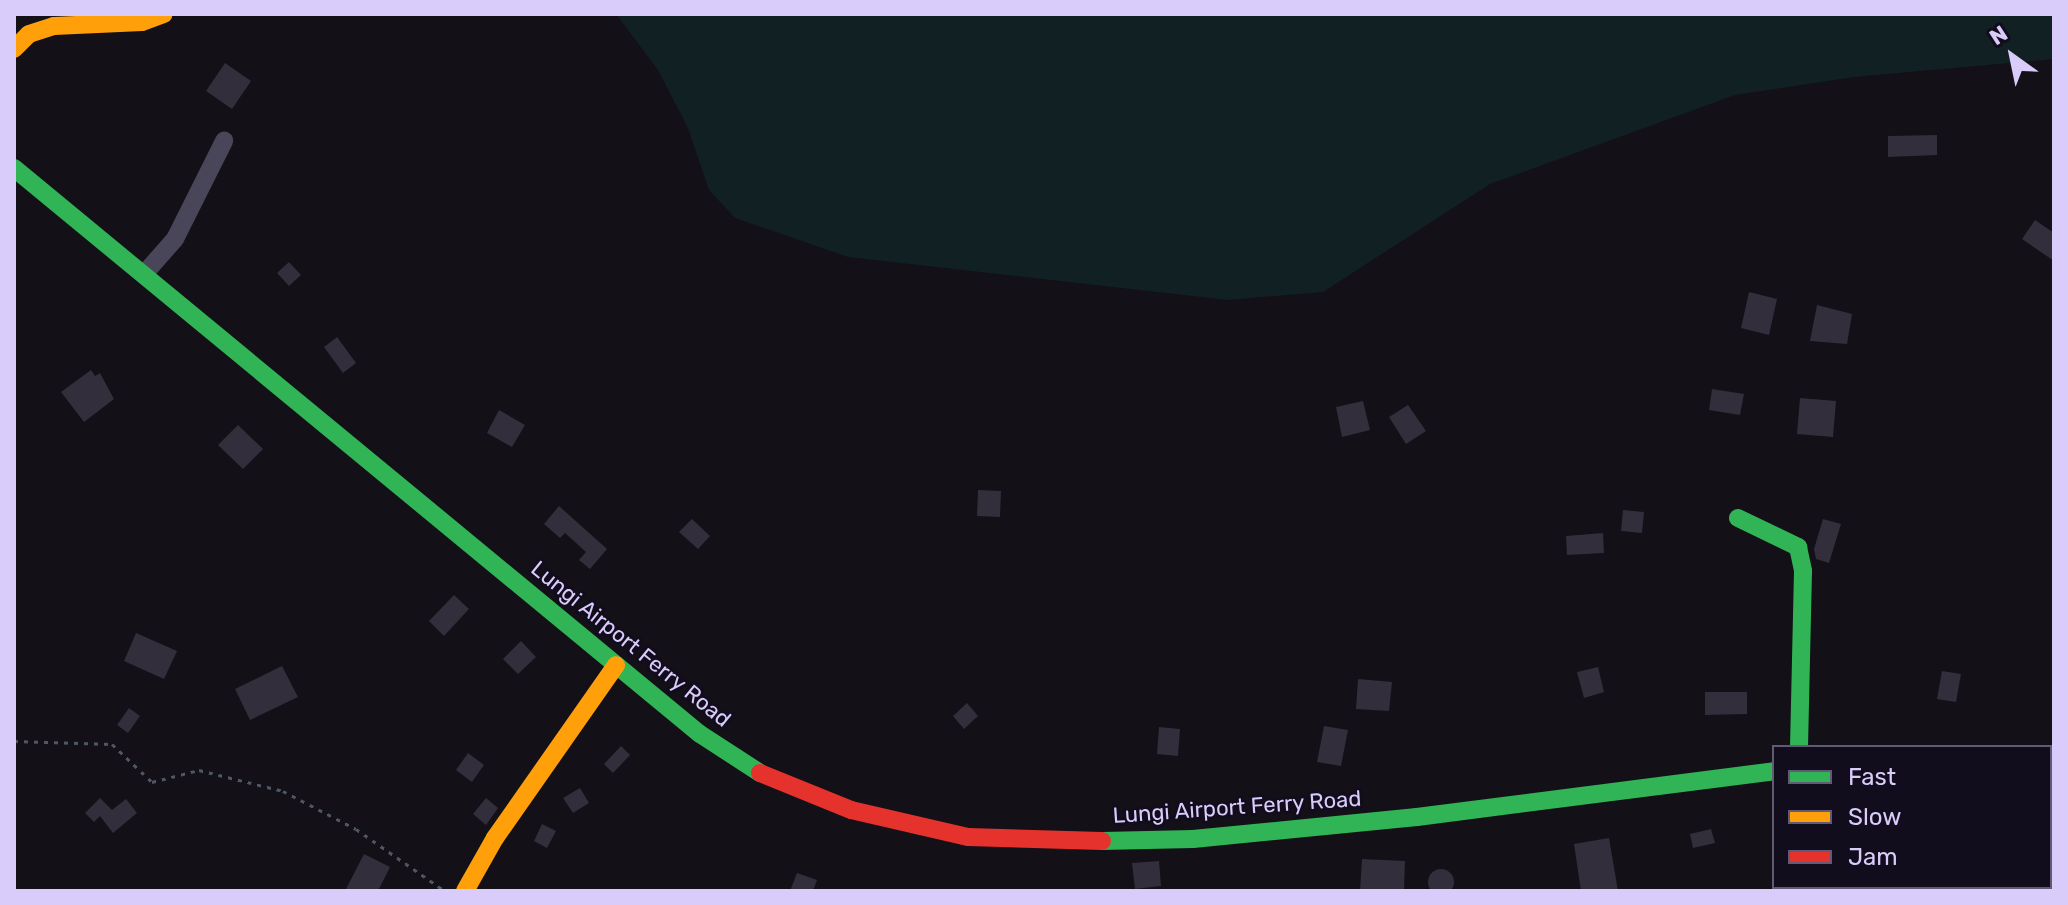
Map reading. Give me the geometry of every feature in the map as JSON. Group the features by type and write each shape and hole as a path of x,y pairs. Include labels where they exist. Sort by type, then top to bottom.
{"main road":[{"path":"14,49 29,34 54,26 142,22 164,14"},
{"name":"Lungi Airport Ferry Road","path":"14,168 700,734 778,784 851,810 968,837 1051,842 1193,839 1417,817 1772,771"},
{"path":"1738,518 1798,547 1803,571 1799,745"},
{"path":"465,891 495,838 616,665"}],"street":[{"path":"145,273 175,239 224,141"}],"path":[{"path":"14,741 112,744 152,782 199,770 283,791 356,829 445,891"}],"shaded area":[{"path":"616,14 2054,14 2054,59 1854,77 1735,95 1490,184 1323,292 1228,300 848,257 735,218 709,190 688,128 658,70"}],"building":[{"path":"225,63 251,81 232,109 206,91"},
{"path":"1937,135 1937,155 1888,157 1888,136"},
{"path":"2035,220 2054,233 2054,261 2022,239"},
{"path":"289,262 301,275 289,286 277,273"},
{"path":"1749,292 1777,299 1769,335 1741,328"},
{"path":"1817,305 1852,314 1847,344 1810,341"},
{"path":"337,337 356,363 343,373 324,347"},
{"path":"91,370 95,376 100,373 114,399 84,422 61,392"},
{"path":"1712,389 1744,394 1740,415 1709,410"},
{"path":"1800,398 1836,401 1833,437 1797,434"},
{"path":"1363,401 1370,430 1342,437 1336,407"},
{"path":"1408,405 1426,431 1406,444 1389,417"},
{"path":"499,410 525,425 512,447 487,433"},
{"path":"238,425 263,449 243,469 218,445"},
{"path":"978,490 1001,491 1000,517 977,516"},
{"path":"559,506 607,549 590,569 579,560 586,552 565,533 560,538 544,524"},
{"path":"1623,510 1644,512 1642,533 1621,531"},
{"path":"692,519 710,536 698,549 679,532"},
{"path":"1823,519 1841,524 1829,563 1816,559 1814,549"},
{"path":"1603,533 1604,553 1567,555 1566,536"},
{"path":"454,595 469,609 444,636 429,621"},
{"path":"136,633 177,651 164,679 124,661"},
{"path":"521,641 536,657 518,674 503,659"},
{"path":"282,666 298,697 250,720 235,689"},
{"path":"1598,667 1604,692 1584,698 1577,672"},
{"path":"1942,671 1961,674 1956,702 1937,699"},
{"path":"1358,679 1392,682 1389,711 1356,709"},
{"path":"1705,692 1747,692 1747,714 1705,715"},
{"path":"967,703 978,716 964,729 953,716"},
{"path":"129,708 140,716 128,733 117,725"},
{"path":"1324,726 1348,730 1341,766 1317,762"},
{"path":"1159,727 1180,729 1178,756 1157,754"},
{"path":"621,746 630,755 613,773 604,764"},
{"path":"468,753 484,765 472,782 456,770"},
{"path":"580,788 589,803 573,813 563,798"},
{"path":"100,798 112,810 126,799 137,813 113,833 100,816 94,822 85,813"},
{"path":"486,798 498,808 486,825 473,814"},
{"path":"542,824 556,831 547,848 534,841"},
{"path":"1711,829 1715,843 1693,848 1690,834"},
{"path":"1609,838 1618,891 1581,891 1574,844"},
{"path":"364,854 390,867 378,891 345,891"},
{"path":"1362,859 1405,861 1404,891 1360,891"},
{"path":"1159,861 1161,886 1135,889 1132,863"},
{"path":"1441,869 1450,873 1454,882 1450,891 1441,895 1432,891 1428,882 1432,873"},
{"path":"797,873 817,880 813,891 790,891"}],"traffic: fast":[{"path":"14,168 700,734 760,773"},
{"path":"1738,518 1798,547 1803,571 1799,745"},
{"path":"1102,841 1193,839 1417,817 1772,771"}],"traffic: slow":[{"path":"14,49 29,34 54,26 142,22 164,14"},
{"path":"465,891 495,838 616,665"}],"traffic: jam":[{"path":"760,773 851,810 968,837 1102,841"}]}
